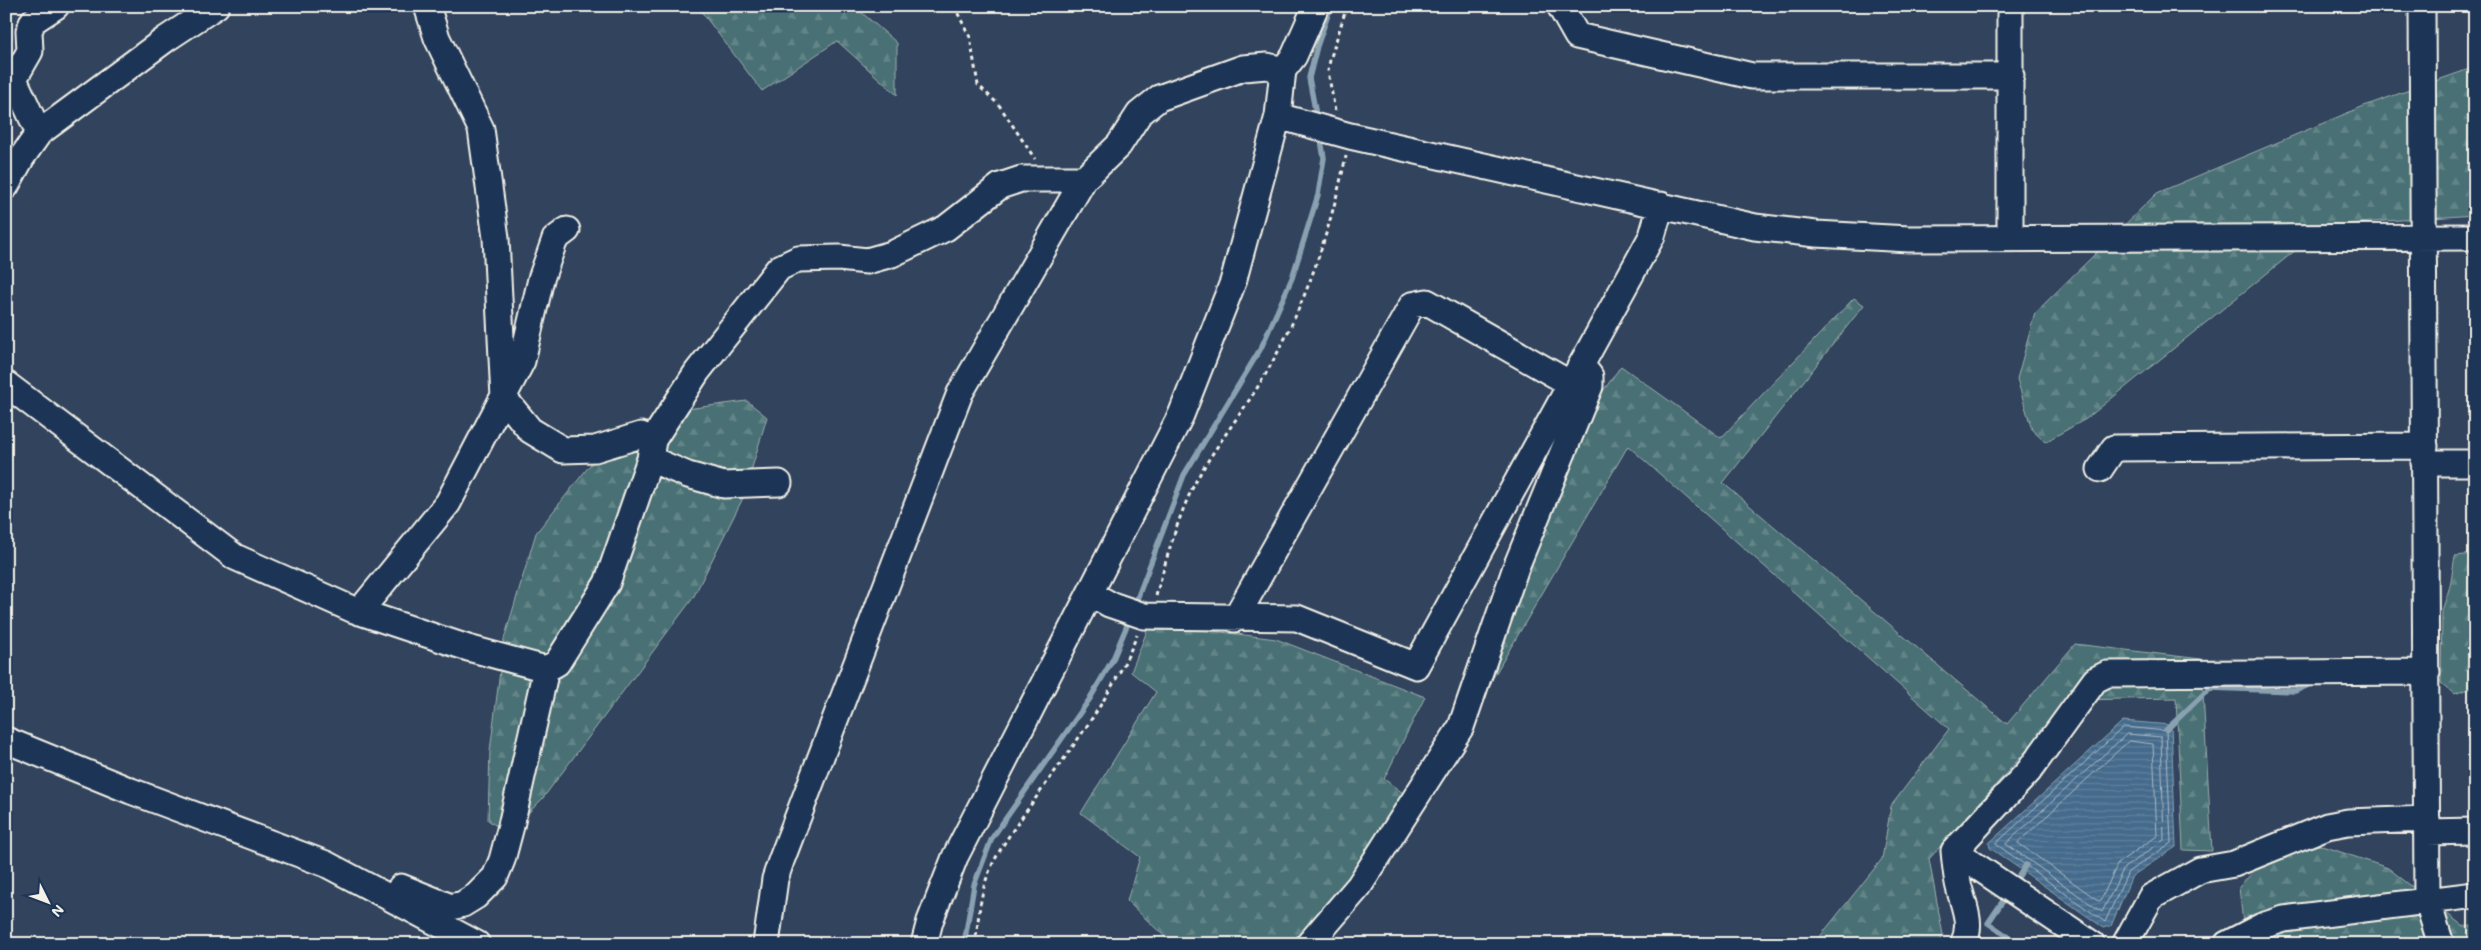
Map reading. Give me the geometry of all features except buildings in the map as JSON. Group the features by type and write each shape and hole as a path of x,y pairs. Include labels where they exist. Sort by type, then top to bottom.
{"street":[{"path":"40,132 14,79 30,51 29,32 33,21 56,6"},
{"path":"6,186 22,156 40,132 183,15 216,6"},
{"path":"427,6 437,38 481,129 496,238 504,398 530,430 563,450 595,449 641,435 651,450 688,475 724,485 779,483"},
{"path":"924,944 930,921 955,857 1100,598 1206,356 1233,282 1278,116 1283,70 1294,56 1316,6"},
{"path":"1560,6 1578,36 1752,76 2011,76"},
{"path":"2010,6 2010,238"},
{"path":"2422,6 2427,900 2442,944"},
{"path":"766,944 775,880 781,861 960,393 1084,179 1119,145 1139,114 1159,98 1243,68 1267,66 1283,70"},
{"path":"1278,116 1330,131 1755,227 1816,234 1908,239 2475,237"},
{"path":"6,384 235,557 359,612 468,648 546,669 557,664 607,583 651,450 697,372 779,268 798,259 840,258 868,261 892,254 946,228 1000,186 1022,179 1084,179"},
{"path":"1100,598 1147,616 1297,618 1416,666 1652,236 1660,205"},
{"path":"359,612 448,503 522,361 541,279 555,239 567,230"},
{"path":"1235,618 1412,305 1427,302 1576,375 1590,376 1590,386 1516,566 1461,727 1359,886 1310,944"},
{"path":"2100,469 2114,448 2425,455 2475,463"},
{"path":"364,883 374,878 380,878 451,907 463,904 486,888 495,877 502,860 546,669"},
{"path":"1954,851 2029,771 2095,680 2107,674 2427,672"},
{"path":"6,740 131,792 326,864 477,944"},
{"path":"2125,944 2151,897 2200,870 2234,864 2327,826 2348,822 2427,826 2475,831"},
{"path":"1954,851 1958,883 1968,921 1967,937 1964,944"},
{"path":"1954,851 2092,944"},
{"path":"2227,944 2262,926 2284,919 2475,895"}],"path":[{"path":"954,6 970,37 978,85 999,105 1048,179"},
{"path":"975,944 984,887 995,860 1018,823 1097,712 1130,652 1147,616 1174,535 1197,480 1269,369 1313,274 1336,205 1330,131 1329,66 1347,6"}],"green space":[{"path":"697,6 854,6 897,43 897,95 837,41 762,91"},
{"path":"2475,67 2475,215 2327,225 2086,419 2045,442 2032,430 2017,379 2035,313 2157,193 2364,106"},
{"path":"1854,298 1864,305 1723,483 2007,724 2075,644 2201,659 2212,851 2183,850 2176,698 2072,700 1929,859 1943,935 1938,944 1814,944 1882,859 1891,806 1949,729 1628,446 1472,714 1586,415 1621,366 1721,438"},
{"path":"747,401 767,417 743,498 693,598 543,798 508,834 488,820 490,751 504,639 536,533 598,455 671,411"},
{"path":"2475,554 2475,687 2454,694 2441,683 2442,611 2450,586 2455,556"},
{"path":"1150,623 1276,639 1425,697 1384,779 1411,799 1305,944 1163,944 1166,938 1127,901 1140,857 1081,813 1156,692 1131,672"},
{"path":"2320,845 2388,868 2463,926 2475,926 2475,944 2258,944 2244,932 2239,887 2271,853"}],"water":[{"path":"2123,721 2171,725 2176,847 2132,876 2111,926 2104,928 1990,848 1989,843"}],"waterway":[{"path":"1317,120 1309,78 1317,46 1331,6"},
{"path":"1134,607 1184,475 1261,348 1292,278 1318,195 1324,158 1320,134"},
{"path":"964,944 974,885 992,838 1089,700 1113,659 1130,618"},
{"path":"2166,730 2210,688 2295,691 2315,682"},
{"path":"2013,885 2026,865"},
{"path":"2007,895 1988,923 2019,944"}]}
